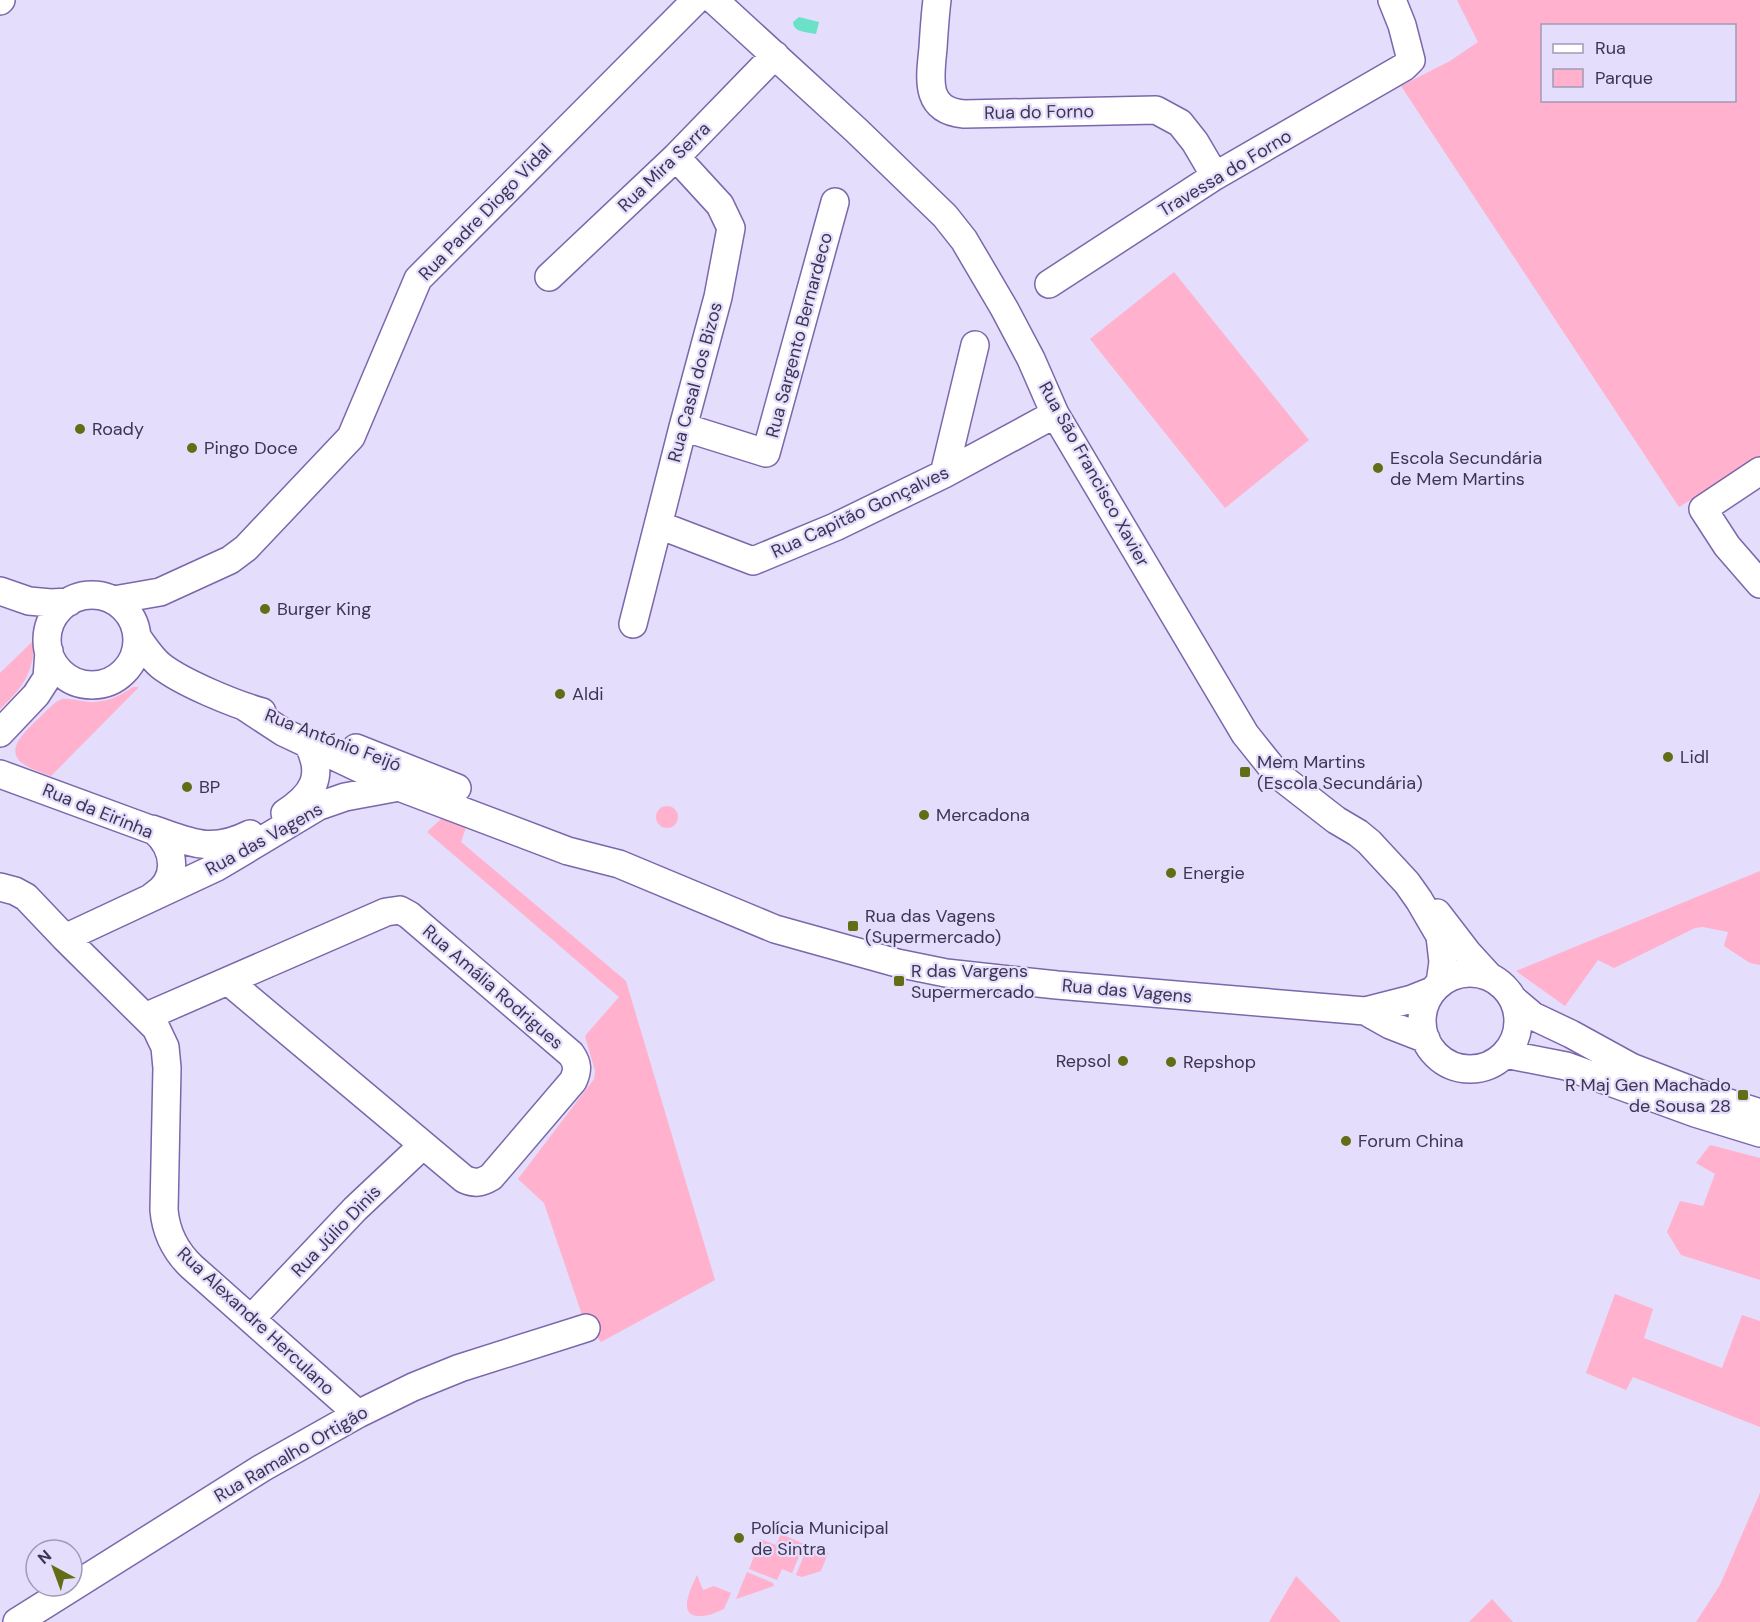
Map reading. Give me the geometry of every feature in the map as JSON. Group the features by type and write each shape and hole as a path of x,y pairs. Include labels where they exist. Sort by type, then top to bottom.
{"street":[{"name":"Rua Padre Diogo Vidal","path":"114,600 160,592 230,560 246,548 351,437 418,279 696,0"},
{"name":"Rua São Francisco Xavier","path":"714,0 929,200 964,240 1004,308 1055,414 1257,751 1289,784 1369,842 1407,883 1419,900 1440,936 1443,962 1436,987"},
{"name":"Rua do Forno","path":"937,0 930,78 932,92 939,105 951,112 964,114 1156,110 1180,123 1195,142 1215,177"},
{"name":"Travessa do Forno","path":"1049,284 1215,177 1404,67 1411,60 1402,25 1392,0"},
{"name":"Rua Mira Serra","path":"549,277 676,157 775,55"},
{"name":"Rua Casal dos Bizos","path":"633,624 718,297 731,228 720,205 676,157"},
{"name":"Rua Sargento Bernardeco","path":"683,427 766,453 835,202"},
{"path":"944,474 975,345"},
{"name":"Rua Capitão Gonçalves","path":"659,525 753,561 835,527 944,474 1055,414"},
{"path":"1760,471 1703,508 1727,546 1760,584"},
{"path":"0,591 29,601 69,602"},
{"path":"0,591 24,610 48,643 54,664 63,674 75,681 89,685 103,684 116,678 132,660 136,649 136,631 130,616 123,607 103,596 80,597 58,611 51,623 48,643 47,678 36,695 5,727 1,738 0,748 9,777"},
{"name":"Rua Padre Diogo Vidal","path":"136,631 160,592"},
{"name":"Rua António Feijó","path":"136,631 160,665 183,679 245,707 294,722 410,781"},
{"name":"Rua António Feijó","path":"116,678 137,672 183,679"},
{"path":"36,695 57,685 75,681"},
{"name":"Rua António Feijó","path":"245,707 283,732 308,744 410,781"},
{"name":"Rua das Vagens","path":"146,826 193,843 210,845 232,842 254,832 298,805 306,797 316,776 314,754 308,744"},
{"name":"Rua da Eirinha","path":"9,777 155,831 168,846 171,856 170,876 158,893 150,898"},
{"name":"Rua das Vagens","path":"65,938 217,867 319,806 410,781 568,851 619,864 775,929 897,963 946,973 1057,985 1365,1011 1412,999 1436,987"},
{"path":"0,887 26,897 65,938"},
{"name":"Rua São Francisco Xavier","path":"1419,900 1438,914 1488,975"},
{"name":"Rua Amália Rodrigues","path":"145,1017 386,912 400,910 409,915 571,1054 576,1062 577,1072 573,1081 491,1177 483,1182 473,1183 464,1179 228,981"},
{"name":"Rua Alexandre Herculano","path":"65,938 145,1017 161,1038 167,1058 164,1210 167,1229 175,1247 187,1262 358,1413"},
{"path":"1459,974 1488,975 1508,991 1513,999 1518,1012 1518,1026 1514,1041 1505,1054 1488,1065 1473,1069 1457,1067 1442,1060 1431,1049 1422,1023 1424,1006 1436,987 1459,974"},
{"path":"1513,999 1533,1016 1571,1034 1698,1104 1760,1133"},
{"name":"Rua das Vagens","path":"1365,1011 1389,1025 1426,1039"},
{"path":"1505,1054 1566,1066 1698,1104 1760,1113"},
{"name":"Rua Júlio Dinis","path":"251,1320 355,1209 423,1145"},
{"name":"Rua Ramalho Ortigão","path":"18,1622 262,1468 358,1413 460,1368 585,1328"}],"green space":[{"path":"1457,0 1760,0 1760,458 1679,507 1401,86 1450,61 1478,42"},
{"path":"1174,272 1309,440 1225,508 1090,339"},
{"path":"34,640 32,662 26,679 0,709 0,673"},
{"path":"133,687 139,687 51,776 28,767 18,759 16,748 22,735 49,708 62,699 102,701"},
{"path":"663,806 671,806 678,813 678,821 671,828 663,828 656,821 656,813"},
{"path":"441,819 467,824 461,842 626,981 715,1280 601,1342 583,1318 544,1203 518,1179 594,1079 595,1071 585,1036 619,997 427,832"},
{"path":"1760,871 1760,965 1750,963 1724,946 1728,932 1703,927 1695,928 1614,968 1598,960 1565,1006 1516,971"},
{"path":"1710,1145 1760,1158 1760,1280 1681,1255 1667,1232 1680,1201 1703,1206 1715,1174 1696,1163"},
{"path":"1615,1294 1653,1309 1644,1338 1722,1368 1742,1315 1760,1321 1760,1427 1633,1377 1626,1390 1586,1373"},
{"path":"1760,1493 1760,1622 1696,1622 1720,1585"},
{"path":"781,1534 804,1544 792,1573 782,1569 777,1580 749,1569 761,1539 776,1545"},
{"path":"808,1545 828,1553 821,1571 802,1577 796,1575"},
{"path":"747,1572 773,1583 774,1586 736,1599"},
{"path":"697,1575 703,1590 714,1586 731,1593 724,1609 704,1616 693,1615 689,1612 687,1600"},
{"path":"1296,1576 1341,1622 1269,1622"},
{"path":"1492,1599 1513,1622 1469,1622"}],"shaded area":[{"path":"799,17 819,22 816,34 795,28 793,22"}],"place":[{"name":"Roady","path":"80,429"},
{"name":"Pingo Doce","path":"192,448"},
{"name":"Escola Secundária de Mem Martins","path":"1378,468"},
{"name":"Burger King","path":"265,609"},
{"name":"Aldi","path":"560,694"},
{"name":"Lidl","path":"1668,757"},
{"name":"Mem Martins (Escola Secundária)","path":"1245,772"},
{"name":"BP","path":"187,787"},
{"name":"Mercadona","path":"924,815"},
{"name":"Energie","path":"1171,873"},
{"name":"Rua das Vagens (Supermercado)","path":"853,926"},
{"name":"R das Vargens Supermercado","path":"899,981"},
{"name":"Repsol","path":"1123,1061"},
{"name":"Repshop","path":"1171,1062"},
{"name":"R Maj Gen Machado de Sousa 28","path":"1743,1095"},
{"name":"Forum China","path":"1346,1141"},
{"name":"Polícia Municipal de Sintra","path":"739,1538"}]}
